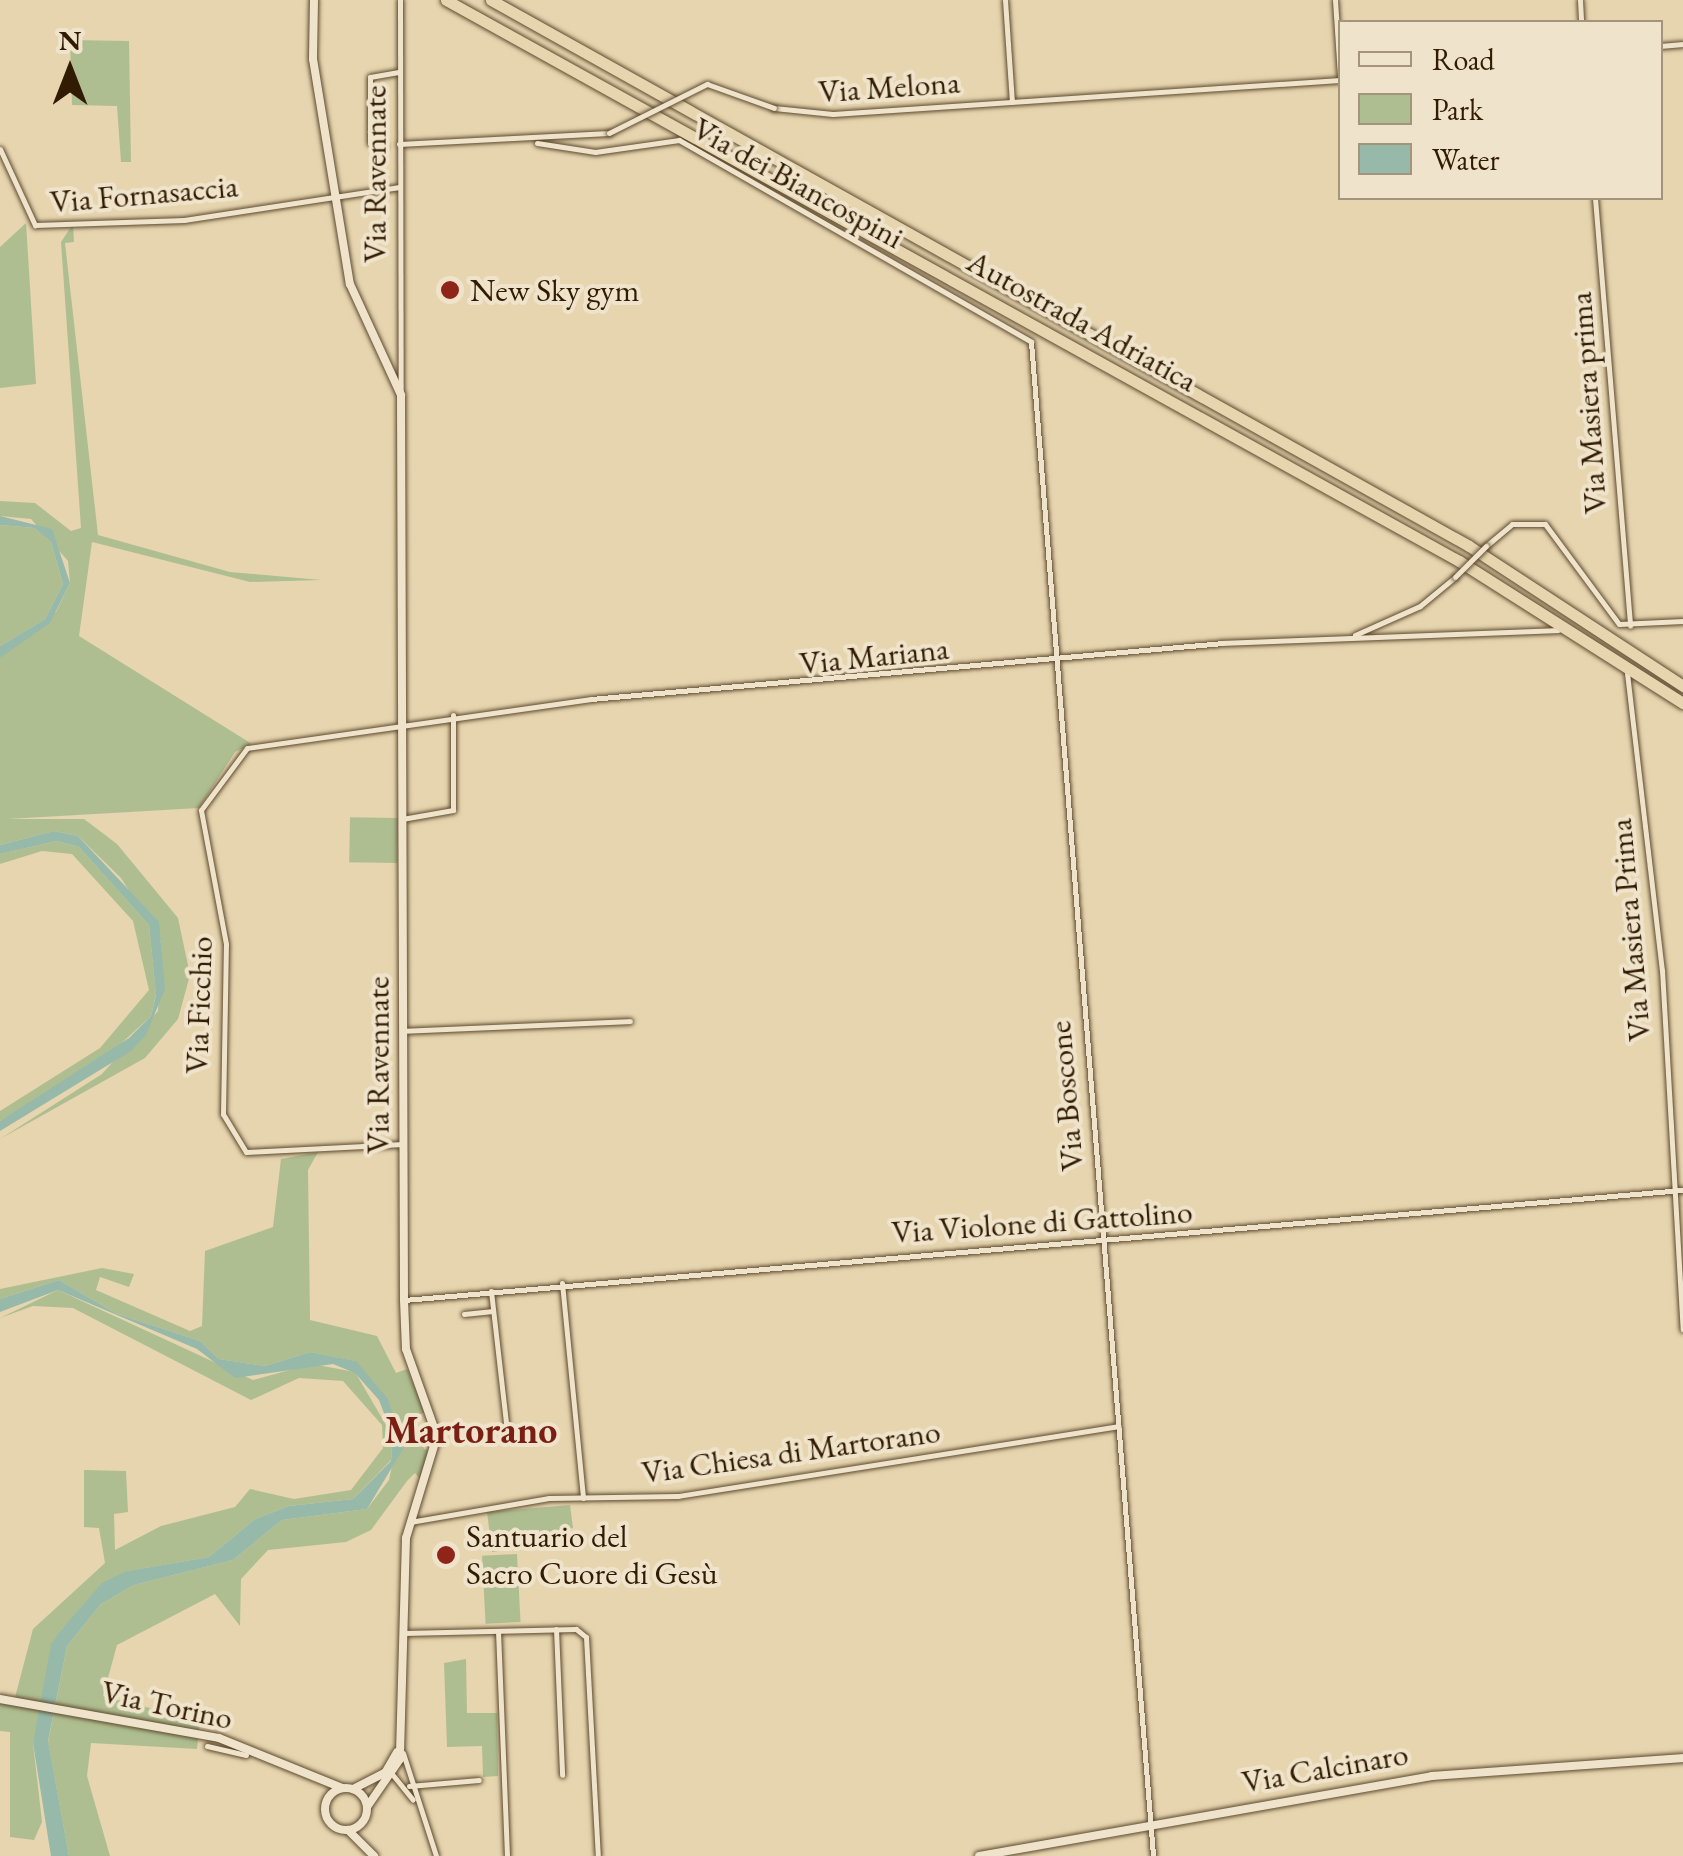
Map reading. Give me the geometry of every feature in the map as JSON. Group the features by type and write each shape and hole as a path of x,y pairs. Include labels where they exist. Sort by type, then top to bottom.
{"highway":[{"name":"Autostrada Adriatica","path":"446,0 1455,559 1683,703"},
{"name":"Autostrada Adriatica","path":"490,0 1468,546 1683,686"}],"main road":[{"name":"Via Ravennate","path":"314,0 313,59 350,284 401,395 404,1300 406,1349 437,1436 410,1522 402,1745 368,1807"},
{"name":"Via Torino","path":"0,1699 105,1716 238,1745 316,1784 342,1788"},
{"name":"Via Ravennate","path":"389,1774 402,1724"},
{"name":"Via Calcinaro","path":"979,1856 1432,1776 1683,1758"},
{"path":"325,1805 342,1788 353,1788 389,1774"},
{"path":"316,1784 332,1825 348,1830 371,1852"},
{"path":"353,1788 368,1807 371,1852"},
{"path":"348,1830 366,1818"}],"street":[{"name":"Via Ravennate","path":"400,0 401,395"},
{"path":"1005,0 1012,102"},
{"path":"1335,0 1338,47"},
{"path":"370,126 384,136 384,146 370,143 370,126 370,77 399,72"},
{"name":"Via Melona","path":"399,144 536,144 609,133 706,84 801,116 1338,78"},
{"name":"Via dei Biancospini","path":"536,144 595,152 679,140 1024,334"},
{"name":"Via Fornasaccia","path":"0,149 35,225 184,220 334,190 400,187"},
{"name":"Via Masiera prima","path":"1595,200 1630,626"},
{"name":"Via Boscone","path":"1024,334 1034,353 1153,1856"},
{"path":"388,362 402,348"},
{"name":"Via Mariana","path":"1352,636 1420,606 1512,524 1546,524 1573,551 1611,617"},
{"path":"1628,605 1611,617 1630,626 1683,622"},
{"name":"Via Mariana","path":"401,722 453,714 1352,636 1556,629"},
{"name":"Via Masiera Prima","path":"1556,629 1634,682 1648,895 1662,970 1670,1191 1683,1329"},
{"path":"402,819 453,810 453,714"},
{"name":"Via Ficchio","path":"401,722 248,748 201,810 226,944 219,1097 238,1147 403,1144"},
{"path":"402,1030 630,1021"},
{"name":"Via Violone di Gattolino","path":"404,1300 562,1283 1683,1190"},
{"path":"562,1283 583,1498"},
{"path":"491,1291 507,1432"},
{"path":"464,1314 492,1311"},
{"name":"Via Chiesa di Martorano","path":"410,1522 583,1498 678,1496 1118,1426"},
{"path":"404,1633 556,1629 586,1637 598,1856"},
{"path":"556,1629 562,1775"},
{"path":"498,1631 507,1856"},
{"path":"227,1750 238,1745"},
{"name":"Via Ravennate","path":"402,1745 407,1782 436,1856"},
{"path":"207,1746 246,1755"},
{"name":"Via Ravennate","path":"389,1774 415,1802"},
{"path":"389,1774 407,1782 480,1780"},
{"path":"389,1774 399,1786"}],"green space":[{"path":"70,40 129,41 131,162 121,162 117,106 72,105"},
{"path":"26,223 36,384 0,388 0,247"},
{"path":"73,224 74,242 65,243 98,535 230,572 321,580 250,582 92,542 79,636 252,744 235,752 199,808 8,819 84,819 117,844 178,918 190,975 178,1019 145,1058 0,1139 102,1074 158,1011 161,941 121,878 78,836 54,831 0,845 0,658 56,612 70,583 68,561 31,519 0,516 0,501 35,503 71,531 81,528 61,242"},
{"path":"0,525 34,528 51,542 63,584 45,619 0,646"},
{"path":"350,817 398,818 397,863 349,862"},
{"path":"57,841 79,847 149,925 156,994 151,1016 101,1062 0,1121 0,1111 100,1048 149,990 133,921 72,854 42,851 0,864 0,854"},
{"path":"318,1152 308,1170 310,1320 377,1336 396,1373 407,1369 425,1412 416,1416 424,1449 433,1452 421,1480 415,1473 371,1530 346,1542 268,1550 241,1579 240,1626 215,1594 117,1645 103,1696 200,1721 197,1749 91,1743 87,1776 110,1856 69,1856 48,1742 67,1646 101,1604 134,1585 233,1560 282,1520 367,1509 389,1480 400,1428 355,1361 310,1352 265,1366 219,1359 200,1341 115,1313 59,1280 0,1299 0,1289 102,1268 134,1274 129,1287 100,1277 96,1290 190,1331 202,1326 205,1251 273,1227 281,1159"},
{"path":"58,1290 253,1380 312,1364 355,1372 393,1437 391,1460 353,1499 289,1506 255,1519 209,1557 128,1571 62,1629 33,1743 42,1822 34,1840 10,1837 10,1732 0,1731 0,1703 13,1705 33,1629 105,1563 99,1528 84,1527 84,1470 126,1471 128,1512 114,1514 115,1550 161,1526 235,1507 250,1489 294,1499 351,1490 383,1448 382,1425 343,1381 299,1378 251,1400 73,1308 33,1306 0,1318"},
{"path":"570,1505 573,1528 550,1532 552,1543 492,1552 487,1512"},
{"path":"517,1554 521,1622 486,1624 482,1556"},
{"path":"466,1659 467,1713 497,1713 498,1776 483,1777 482,1746 447,1747 444,1663"}],"water":[{"path":"0,516 52,529 70,583 50,623 0,658 0,646 45,619 63,584 51,542 34,528 0,525"},
{"path":"54,831 78,836 159,922 165,989 146,1035 131,1051 0,1131 0,1121 129,1038 151,1016 156,995 149,925 79,847 57,841 0,854 0,845"},
{"path":"59,1280 115,1313 200,1341 219,1359 265,1366 310,1352 356,1361 388,1399 403,1449 367,1509 282,1520 233,1560 134,1585 101,1604 67,1646 48,1741 69,1856 51,1856 33,1743 51,1644 62,1629 102,1583 127,1571 209,1557 255,1519 289,1506 353,1499 391,1461 393,1437 379,1400 355,1373 333,1364 235,1378 197,1349 58,1290 0,1312 0,1299"}],"place":[{"name":"New Sky gym","path":"450,290"},
{"name":"Santuario del Sacro Cuore di Gesù","path":"446,1555"}],"district":[{"name":"Martorano","path":"471,1430"}]}
